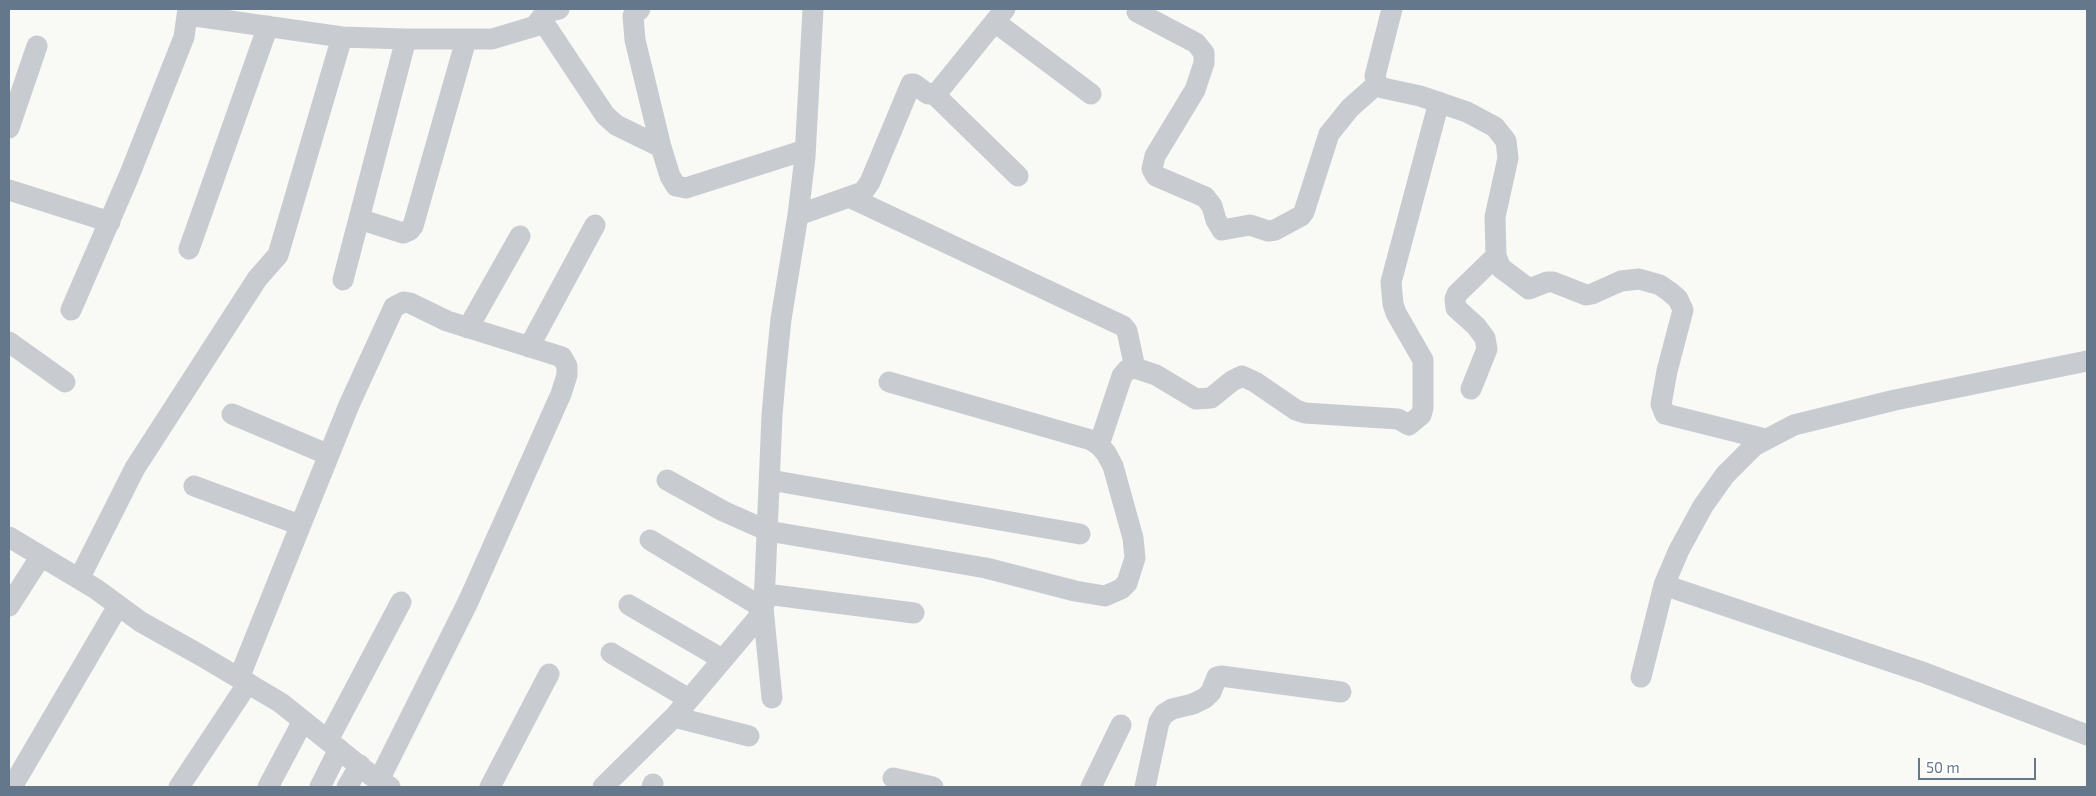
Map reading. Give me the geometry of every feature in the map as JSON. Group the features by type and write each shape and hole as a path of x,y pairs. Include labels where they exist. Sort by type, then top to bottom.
{"street":[{"path":"535,26 546,12 559,9"},
{"path":"640,9 633,16 635,40 661,147 673,182 680,188 686,188 805,150"},
{"path":"772,698 764,601 772,415 781,319 798,215 805,150 813,9"},
{"path":"1392,9 1375,76 1378,84 1383,88 1420,96 1467,112 1495,127 1506,141 1508,158 1495,217 1496,256 1501,268 1529,289 1547,282 1553,282 1586,294 1592,294 1621,281 1639,279 1660,285 1678,299 1683,310 1667,371 1662,404 1665,414 1765,439"},
{"path":"71,310 110,222 184,37 188,12 342,37 466,40 506,36 535,26 544,25 548,28 610,120 616,126 661,147"},
{"path":"1137,12 1196,43 1204,53 1204,63 1195,90 1155,156 1152,169 1156,176 1205,197 1212,206 1216,220 1222,230 1250,225 1268,231 1275,230 1301,216 1304,212 1329,134 1350,108 1378,84"},
{"path":"935,95 1000,15 1091,94"},
{"path":"189,249 268,26"},
{"path":"79,579 135,468 257,279 278,255 342,37"},
{"path":"343,280 406,39"},
{"path":"359,220 403,233 410,230 413,226 466,40"},
{"path":"9,128 37,46"},
{"path":"798,215 863,192 870,182 912,84 928,94 935,95 1018,176"},
{"path":"1099,445 1122,376 1127,370 1135,368 1156,375 1196,399 1211,398 1232,381 1242,376 1296,410 1305,413 1398,419 1409,425 1421,415 1423,408 1423,360 1396,313 1393,304 1391,282 1439,102"},
{"path":"9,190 110,222"},
{"path":"848,197 1123,326 1127,331 1135,368"},
{"path":"529,347 595,226"},
{"path":"468,328 520,236"},
{"path":"1471,389 1486,350 1485,338 1476,326 1456,308 1455,299 1457,294 1496,256"},
{"path":"9,537 79,579 141,622 243,681 281,703 384,783 468,602 565,382 567,366 562,357 448,322 410,303 404,302 394,307 300,525 243,681 179,787"},
{"path":"9,342 66,382"},
{"path":"1641,677 1664,586 1679,550 1703,506 1725,475 1754,446 1794,425 1895,400 2087,361"},
{"path":"667,480 723,511 768,530 986,568 1075,591 1105,596 1121,589 1127,583 1135,558 1133,538 1113,466 1099,445 1082,437 889,382"},
{"path":"232,414 329,455"},
{"path":"770,480 1080,534"},
{"path":"194,486 300,525"},
{"path":"650,540 764,601 914,613"},
{"path":"9,606 41,556"},
{"path":"1664,586 1925,673 2087,735"},
{"path":"604,787 674,717 758,618 764,601"},
{"path":"320,787 333,745 401,602"},
{"path":"629,605 722,659"},
{"path":"12,785 118,606"},
{"path":"611,652 689,699"},
{"path":"490,787 549,674"},
{"path":"1145,787 1158,722 1164,714 1172,709 1193,704 1205,698 1211,692 1217,677 1341,692"},
{"path":"674,717 748,736"},
{"path":"268,787 303,721"},
{"path":"1098,785 1121,726"},
{"path":"348,787 360,766"},
{"path":"892,778 933,787"}]}
